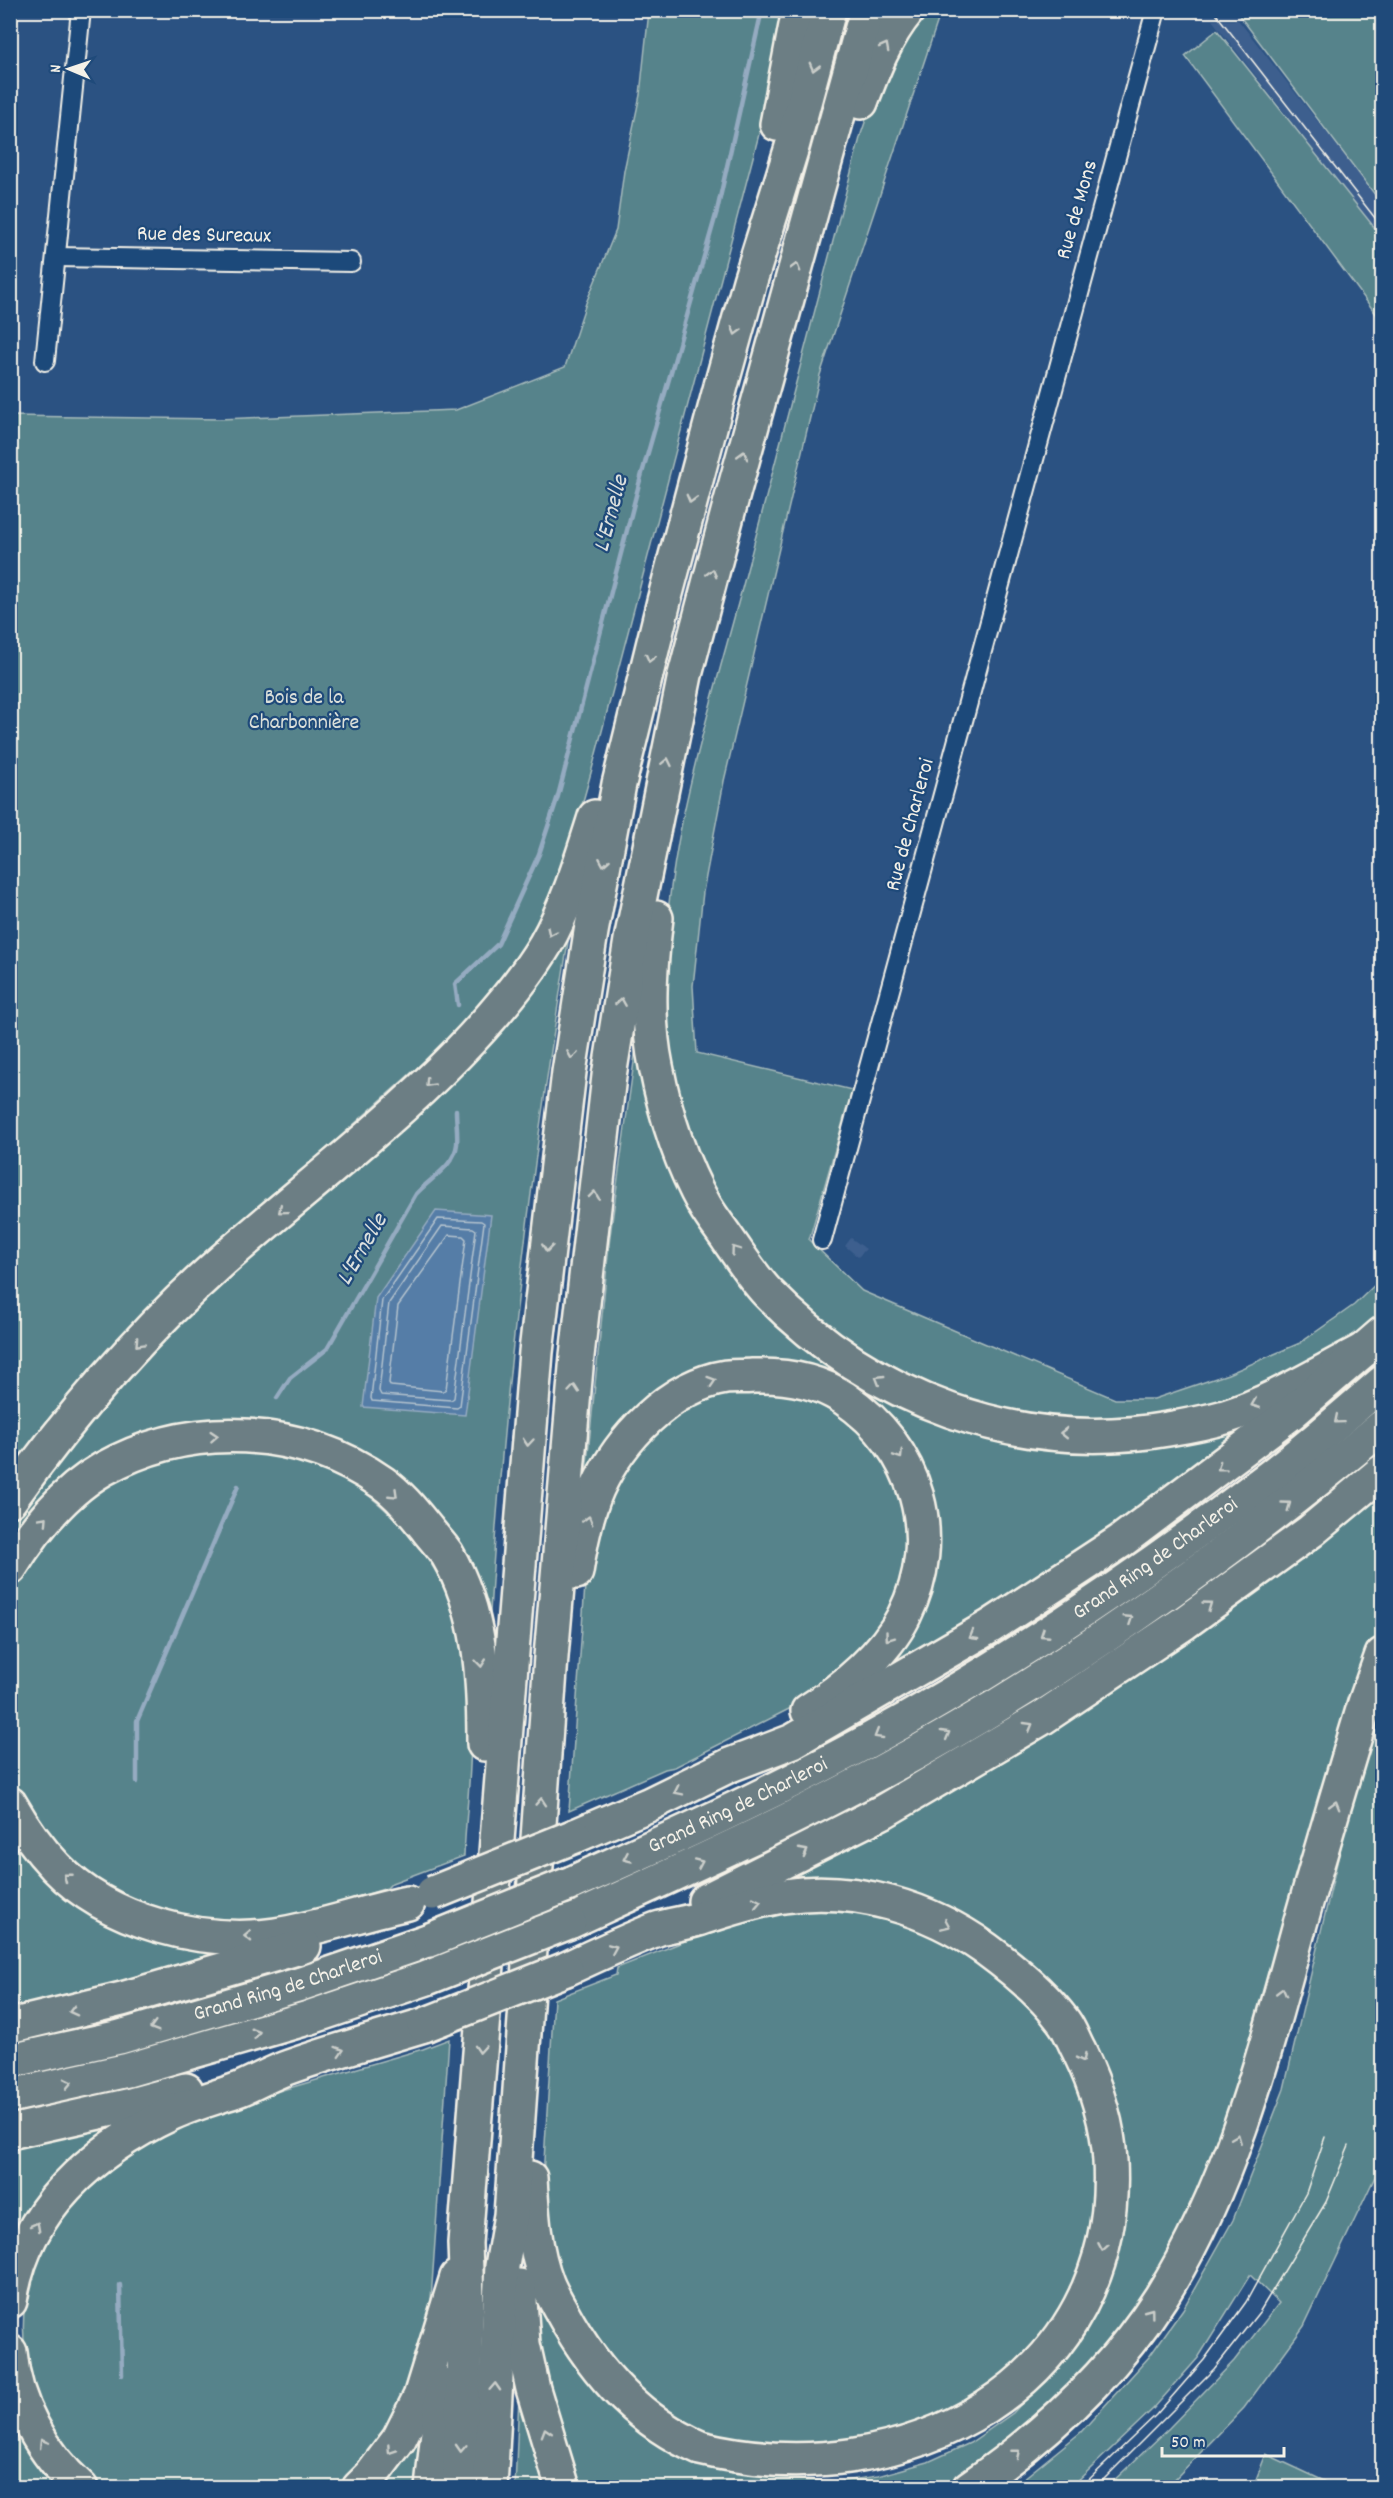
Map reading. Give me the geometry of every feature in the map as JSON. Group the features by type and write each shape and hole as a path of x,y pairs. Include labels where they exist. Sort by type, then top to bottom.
{"highway":[{"path":"750,281 752,232 783,99 799,10"},
{"path":"459,2487 467,2300 465,2243 497,1823 536,1352 569,1072 591,932 619,784 663,601 750,281 792,147 829,10"},
{"path":"490,2487 502,2266 511,2215 551,1657 577,1356 608,1088 631,940 685,675 731,500 867,10"},
{"path":"828,153 854,118 875,66 897,23 908,10"},
{"path":"10,1500 56,1438 108,1376 169,1310 222,1261 416,1096 476,1035 517,987 545,944 572,889 597,812 619,784"},
{"path":"655,820 659,889 651,955 649,1004 655,1064 668,1114 705,1206 735,1250 765,1290 807,1330 838,1354 891,1386 947,1410 997,1425 1055,1433 1115,1434 1166,1429 1225,1416 1276,1396 1373,1342"},
{"path":"10,2026 122,1999 252,1962 377,1921 420,1898 575,1836 648,1805 730,1765 793,1741 991,1626 1111,1548 1291,1413 1373,1342"},
{"path":"551,1657 569,1610 580,1546 597,1489 622,1448 647,1416 692,1388 725,1377 768,1376 809,1381 843,1397 879,1427 901,1457 916,1489 923,1527 920,1570 904,1617 876,1655 835,1694 730,1765"},
{"name":"Grand Ring de Charleroi","path":"10,2061 120,2037 278,1991 430,1940 572,1883 717,1818 867,1742 1008,1658 1143,1569 1273,1474 1383,1383"},
{"name":"Grand Ring de Charleroi","path":"10,2096 128,2070 308,2018 427,1978 569,1922 763,1833 882,1771 1024,1688 1164,1596 1298,1497 1383,1426"},
{"path":"10,1568 30,1535 63,1499 101,1470 141,1451 178,1440 217,1435 263,1436 302,1445 345,1461 384,1484 413,1512 446,1553 465,1593 479,1641 484,1690 484,1758 497,1823"},
{"path":"660,1928 687,1909 884,1810 1042,1718 1184,1623 1311,1531 1383,1472"},
{"path":"969,2487 1002,2465 1047,2428 1094,2384 1161,2298 1192,2241 1247,2112 1359,1724 1383,1655"},
{"path":"10,1804 26,1831 57,1868 91,1895 126,1914 172,1931 204,1936 275,1935 420,1898"},
{"path":"10,2301 15,2278 29,2240 58,2194 78,2173 103,2153 144,2127 174,2112 284,2069 424,2025 660,1928 700,1919 735,1906 785,1896 820,1893 865,1897 900,1906 962,1931 1010,1966 1065,2023 1092,2077 1109,2132 1112,2198 1102,2258 1083,2306 1054,2354 1024,2390 981,2426 940,2447 896,2463 856,2471 810,2474 761,2468 718,2455 674,2437 639,2410 600,2373 576,2339 547,2284 533,2233 530,2170 516,2127"},
{"path":"10,2132 131,2105 239,2075 284,2069"},
{"path":"511,2215 519,2265 523,2344 533,2389 563,2487"},
{"path":"359,2487 384,2460 411,2418 428,2375 465,2243"},
{"path":"432,2487 451,2299"},
{"path":"10,2352 16,2384 35,2430 62,2468 81,2487"}],"street":[{"path":"45,361 81,10"},
{"name":"Rue de Mons","path":"1044,422 1156,10"},
{"name":"Rue des Sureaux","path":"56,257 351,262"},
{"name":"Rue de Charleroi","path":"822,1240 1044,422"}],"shaded area":[{"path":"1212,20 1238,20 1243,26 1382,204 1382,237"},
{"path":"851,1238 866,1249 858,1257 845,1246"}],"green space":[{"name":"Bois de la Charbonnière","path":"649,11 786,11 768,100 592,769 570,848 541,922 503,978 449,1039 160,1298 11,1474 11,416 220,419 456,410 565,367 586,303 616,230 624,171 640,95"},
{"path":"920,11 941,11 820,375 724,781 703,892 693,986 697,1053 852,1090 809,1240 862,1291 1115,1399 1154,1399 1228,1374 1300,1343 1354,1305 1382,1278 1382,1314 1347,1341 1308,1365 1266,1384 1222,1400 1177,1412 1086,1421 1033,1417 936,1391 900,1376 856,1349 834,1334 795,1299 743,1237 726,1211 698,1157 677,1099 670,1070 664,1028 666,940 671,886 691,780 861,134 883,70"},
{"path":"1235,11 1382,11 1382,204 1239,15"},
{"path":"1217,30 1382,237 1382,322 1185,56"},
{"path":"572,918 544,1098 520,1280 501,1461 488,1644 391,1481 177,1430 11,1547 11,1514 55,1452"},
{"path":"640,1018 652,1098 763,1302 996,1433 1275,1407 1098,1539 981,1615 859,1686 921,1598 893,1429 734,1365 584,1493 610,1236"},
{"path":"759,1388 823,1401 876,1445 898,1479 908,1521 906,1568 892,1608 861,1651 828,1682 789,1709 675,1767 665,1769 569,1811 585,1585 600,1526 612,1491 652,1431 686,1407 714,1394"},
{"path":"239,1449 303,1461 331,1470 346,1479 374,1500 404,1528 439,1577 460,1631 469,1691 471,1757 464,1856 392,1883 387,1888 324,1908 277,1919 231,1922 185,1919 112,1890 75,1864 29,1812 11,1774 10,1599 26,1567 52,1531 93,1494 130,1473 164,1459"},
{"path":"1382,1492 1382,1627 1242,2090 1168,2265 1084,2378 982,2467 949,2487 579,2487 549,2390 536,2333 534,2293 559,2328 734,2469 767,2477 837,2482 878,2476 928,2462 970,2443 1013,2413 1055,2367 1087,2317 1113,2126 1006,1949 771,1889 848,1845"},
{"path":"1382,1693 1382,2162 1304,2326 1244,2408 1167,2487 1107,2487 1234,2361 1279,2303 1250,2275 1198,2358 1153,2409 1071,2487 1012,2488 1081,2432 1149,2357 1183,2309 1233,2220 1284,2089 1340,1850"},
{"path":"10,1824 53,1875 247,1948 173,1969 11,2009"},
{"path":"797,1908 852,1909 901,1921 947,1938 1002,1977 1031,2007 1059,2046 1078,2090 1092,2141 1095,2201 1085,2260 1057,2324 948,2429 762,2454 684,2425 613,2367 563,2284 549,2238 543,2177 554,1999 616,1975 617,1968 733,1922"},
{"path":"449,2039 431,2299 422,2351 395,2423 349,2478 336,2487 106,2488 75,2461 52,2430 37,2394 26,2355 24,2318 30,2278 36,2259 53,2224 89,2185 118,2161 149,2140 180,2124 229,2106 423,2049"},
{"path":"143,2117 11,2263 11,2147"},
{"path":"10,2392 68,2487 11,2487"},
{"path":"519,2395 554,2487 515,2488"},
{"path":"424,2411 418,2487 371,2488"},
{"path":"1266,2454 1337,2487 1253,2487"}],"water":[{"path":"436,1211 491,1215 465,1415 363,1407 376,1298"}],"waterway":[{"name":"L'Ernelle","path":"458,1005 455,984 498,944 539,854 558,796 639,484 717,211 762,10"},
{"name":"L'Ernelle","path":"277,1398 290,1378 327,1349 416,1194 452,1159 457,1144 456,1110"},
{"name":"L'Ernelle","path":"137,1782 137,1721 238,1486"},
{"name":"L'Ernelle","path":"120,2285 122,2375"}],"tram line":[{"path":"1213,10 1382,227"},
{"path":"1080,2488 1156,2415 1204,2360 1246,2302 1306,2193 1325,2137"},
{"path":"1095,2488 1214,2369 1260,2311 1326,2202 1349,2146"}]}
